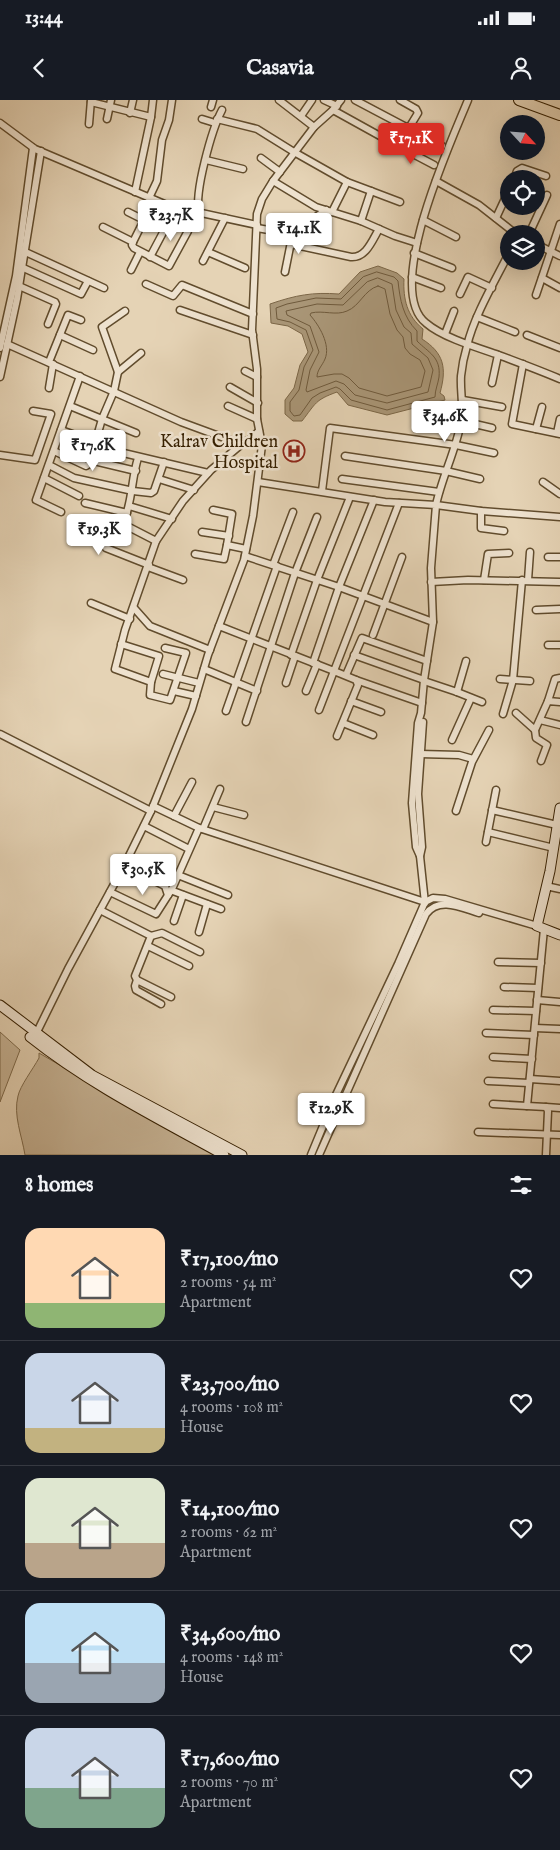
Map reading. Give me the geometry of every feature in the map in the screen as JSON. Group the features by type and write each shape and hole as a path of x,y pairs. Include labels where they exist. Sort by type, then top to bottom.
{"main road":[{"path":"519,100 560,115"}],"street":[{"path":"130,113 133,100"},
{"path":"134,192 151,125 154,100"},
{"path":"172,100 169,120 162,140 157,181 144,220 132,245 140,252 166,266 172,264 197,212 197,203 206,160 216,121 222,110"},
{"path":"279,100 314,127"},
{"path":"301,116 312,100"},
{"path":"324,100 337,105 398,146 434,165"},
{"path":"355,100 442,146"},
{"path":"398,146 418,110 400,100"},
{"path":"468,100 436,181 423,220 414,253 412,298 417,313 426,323 445,334 467,345 560,379"},
{"path":"89,124 91,101 111,103 130,113 151,117"},
{"path":"107,119 111,103"},
{"path":"36,1034 68,969 124,866 152,808 196,696 210,650 246,552 258,482 262,445 257,419 257,377 253,334 257,214 262,199 294,152 314,127 337,105"},
{"path":"202,119 257,128 294,152 347,182 400,202"},
{"path":"0,122 33,148 151,199 176,208 292,234 329,211 347,182"},
{"path":"0,376 19,286 33,148"},
{"path":"22,250 41,151"},
{"path":"261,158 280,172"},
{"path":"206,160 244,169"},
{"path":"273,181 316,207 361,221 417,243"},
{"path":"436,181 479,205 505,225"},
{"path":"361,221 371,191"},
{"path":"533,225 547,195"},
{"path":"150,257 176,208"},
{"path":"496,218 500,209"},
{"path":"128,212 144,220"},
{"path":"203,261 225,218"},
{"path":"423,220 456,237"},
{"path":"536,295 560,224"},
{"path":"103,227 133,242"},
{"path":"291,244 350,258 358,257 365,252 379,229"},
{"path":"285,272 292,234"},
{"path":"545,248 560,256"},
{"path":"22,250 104,288"},
{"path":"131,270 140,252"},
{"path":"208,252 245,268"},
{"path":"414,253 452,268"},
{"path":"20,266 81,294 88,281"},
{"path":"0,348 20,266"},
{"path":"427,912 420,856 416,847 412,803 418,723 433,622 431,568 436,505 462,421 461,377 467,345 501,270"},
{"path":"412,277 441,288"},
{"path":"460,294 468,277 492,288"},
{"path":"542,278 560,288"},
{"path":"146,284 173,296 182,285 253,314"},
{"path":"19,286 55,302 56,304 48,324"},
{"path":"180,310 253,334"},
{"path":"54,451 86,466 90,460 102,419 114,391 118,372 101,329 103,325 125,311"},
{"path":"445,334 454,311"},
{"path":"49,388 51,363 68,315 81,320"},
{"path":"478,317 515,332"},
{"path":"60,335 93,350"},
{"path":"527,335 560,348"},
{"path":"7,344 181,422 238,443 243,443"},
{"path":"118,372 141,354"},
{"path":"492,383 498,355"},
{"path":"523,364 512,424 559,434 560,419"},
{"path":"245,371 257,377"},
{"path":"61,512 36,500 80,376"},
{"path":"230,387 258,403"},
{"path":"463,400 502,407"},
{"path":"70,406 136,433"},
{"path":"228,406 257,419"},
{"path":"536,429 542,407"},
{"path":"0,455 35,460 52,414 33,411"},
{"path":"462,421 492,428"},
{"path":"322,491 330,428 456,444 494,453"},
{"path":"61,430 94,444 138,458 140,456 208,473"},
{"path":"151,682 114,669 156,541 183,501 208,473 259,431"},
{"path":"345,456 446,471 480,479"},
{"path":"138,458 133,491 123,524 104,545 106,548 183,580"},
{"path":"90,460 136,471"},
{"path":"48,465 74,478 133,491 153,492 164,462"},
{"path":"44,478 79,496"},
{"path":"158,479 194,490"},
{"path":"342,479 439,492"},
{"path":"258,482 399,503 560,517"},
{"path":"543,482 560,494"},
{"path":"286,683 317,580 350,497"},
{"path":"306,691 340,587 374,500"},
{"path":"85,503 127,513"},
{"path":"319,710 399,503"},
{"path":"129,506 172,519"},
{"path":"195,554 224,560 232,514 213,510"},
{"path":"481,511 480,527 504,531"},
{"path":"226,711 293,512"},
{"path":"246,722 296,573 317,517"},
{"path":"73,524 114,534"},
{"path":"123,524 156,541"},
{"path":"202,532 228,536"},
{"path":"227,545 275,566 340,587 433,622"},
{"path":"502,714 513,680 530,552"},
{"path":"484,580 488,554 509,554"},
{"path":"373,635 402,557"},
{"path":"548,558 560,557"},
{"path":"431,582 484,580 560,582"},
{"path":"91,603 130,619"},
{"path":"134,608 150,626 210,650"},
{"path":"536,610 560,609"},
{"path":"219,626 271,648 422,703"},
{"path":"346,675 362,638 427,661"},
{"path":"121,644 159,656 151,682 150,695 170,700 186,653 165,648"},
{"path":"548,645 560,645"},
{"path":"354,656 482,702"},
{"path":"457,692 466,661"},
{"path":"204,669 257,691"},
{"path":"164,674 200,683"},
{"path":"542,762 546,745 536,738 535,730 548,701 555,679 560,678"},
{"path":"500,679 530,681"},
{"path":"337,736 358,685 356,680"},
{"path":"174,691 196,696"},
{"path":"452,740 471,698"},
{"path":"351,701 381,712"},
{"path":"548,701 560,702"},
{"path":"420,856 422,847 418,794 423,722 421,713"},
{"path":"516,713 535,730"},
{"path":"540,720 560,725"},
{"path":"342,723 373,735"},
{"path":"456,811 473,759 489,730"},
{"path":"0,734 152,808 201,828 425,902"},
{"path":"420,754 459,755 473,759"},
{"path":"174,816 192,782"},
{"path":"110,892 156,914 170,892 189,849 213,807 220,789"},
{"path":"486,842 496,790"},
{"path":"213,807 244,815"},
{"path":"492,810 557,826"},
{"path":"527,1106 541,963 537,927 546,886 556,863 557,826 560,812"},
{"path":"144,826 189,849"},
{"path":"488,832 556,842"},
{"path":"124,866 165,886 170,892 221,909"},
{"path":"178,875 228,895"},
{"path":"546,886 560,889"},
{"path":"174,921 183,895"},
{"path":"319,1155 338,1101 341,1085 425,902 432,898 445,899 560,935"},
{"path":"199,932 208,904"},
{"path":"311,1155 338,1101 348,1088 427,912 435,906 446,904 526,926 537,927"},
{"path":"100,910 152,936 162,933 200,952"},
{"path":"152,936 136,972 137,980 135,986 136,990 161,1004"},
{"path":"148,946 189,966"},
{"path":"498,962 541,963"},
{"path":"137,980 171,997"},
{"path":"504,987 538,988"},
{"path":"537,1000 560,1002"},
{"path":"0,1005 36,1034 96,1077 242,1155"},
{"path":"493,1010 536,1011"},
{"path":"0,1012 59,1060 96,1084 224,1155"},
{"path":"535,1028 560,1029"},
{"path":"486,1034 534,1036"},
{"path":"493,1057 532,1059"},
{"path":"488,1081 560,1081"},
{"path":"341,1085 348,1088"},
{"path":"493,1104 560,1108"},
{"path":"546,1107 549,1114 546,1155"},
{"path":"478,1132 560,1134"}],"shaded area":[{"path":"0,1032 20,1050 0,1102"},
{"path":"39,1053 214,1155 25,1155 17,1118 17,1103 19,1092 39,1058"}],"water":[{"path":"378,266 397,273 404,279 407,307 413,319 423,329 422,339 435,350 442,362 443,376 440,393 444,396 445,400 387,415 348,405 337,392 324,397 316,403 302,421 293,421 285,414 285,400 294,388 300,365 308,352 302,334 288,326 271,323 270,304 304,295 321,293 339,294 360,272"}],"place":[{"name":"Kalrav Children Hospital","path":"294,451"}]}
